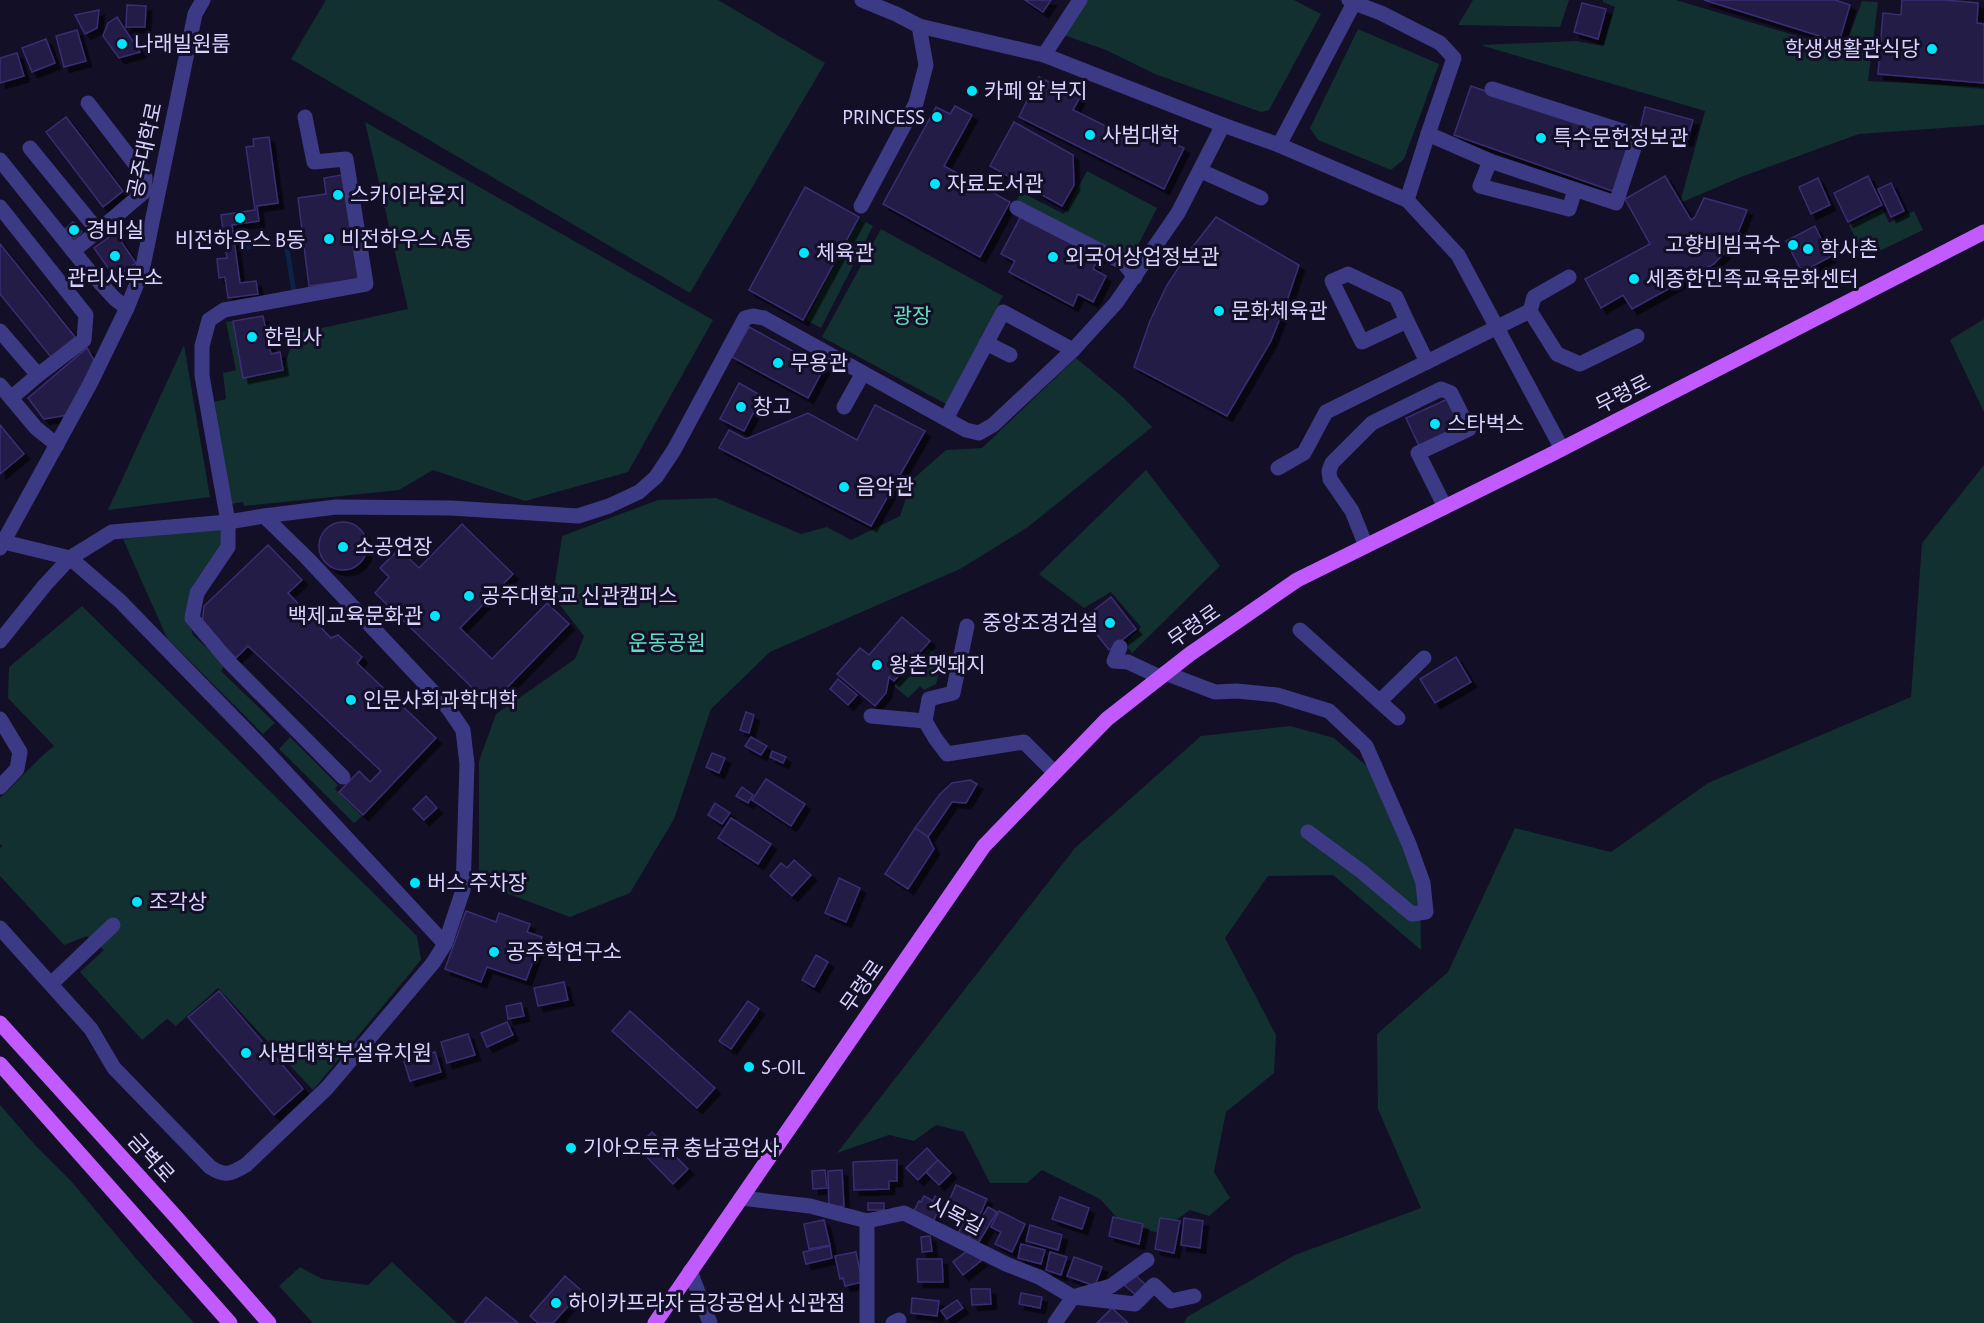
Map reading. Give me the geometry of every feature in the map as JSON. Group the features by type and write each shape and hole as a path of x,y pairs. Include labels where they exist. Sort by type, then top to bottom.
{"main road":[{"name":"무령로","path":"655,1323 984,846 1107,719 1190,654 1297,580 1562,449 1984,232"},
{"name":"금벽로","path":"0,1023 269,1323"},
{"path":"0,1064 230,1323"}],"street":[{"name":"공주대학로","path":"2,545 90,384 127,308 142,271 195,14 203,0"},
{"path":"1044,55 1080,0"},
{"path":"869,1 919,26 1044,55 1279,145 1407,200 1458,255 1562,449"},
{"path":"1279,145 1352,1 1381,13 1440,43 1454,58 1407,200"},
{"path":"861,206 916,103 926,65 919,26"},
{"path":"1428,134 1490,161 1616,203 1638,136 1492,88"},
{"path":"73,251 144,192 145,177 88,103"},
{"path":"305,117 314,162 346,159 366,284 224,310 209,320 202,346 202,376 228,522 228,547 197,593 192,618 230,663 343,777"},
{"path":"0,641 70,558 112,532 228,522 336,507 451,508 578,516 609,506 639,492 656,477 674,450 745,318 753,315 764,318 966,430 980,433 993,425 1073,350 1116,303 1178,213 1223,125"},
{"path":"30,148 98,231"},
{"path":"0,159 73,251 109,292 127,308"},
{"path":"1490,161 1480,186 1569,209 1575,190"},
{"path":"1201,171 1261,198"},
{"path":"0,207 86,315 84,340 11,398"},
{"path":"1017,208 1124,262 1134,277"},
{"path":"1407,321 1362,342 1332,281 1348,274 1396,297 1427,362"},
{"path":"1278,468 1304,453 1326,412 1530,311 1534,297 1569,277"},
{"path":"1530,311 1557,354 1580,364 1636,336"},
{"path":"946,419 977,377 986,343 1003,312 1073,350"},
{"path":"0,332 38,375"},
{"path":"986,343 1010,355"},
{"path":"844,407 863,373"},
{"path":"0,385 36,428 57,445"},
{"path":"1366,546 1352,511 1330,478 1329,471 1332,463 1372,423 1441,389 1451,393 1469,429 1418,453 1445,507"},
{"path":"0,928 91,1029 114,1068 210,1167 220,1174 233,1173 254,1159 327,1088 434,963 445,945 463,890 467,764 463,730 440,700 307,558 264,516"},
{"path":"2,545 70,558 120,601 264,749 445,945"},
{"path":"967,626 953,693 929,699 925,721 934,738 947,754 1024,742 1054,772"},
{"path":"1300,630 1398,718"},
{"path":"1120,647 1114,661 1128,662 1215,692 1237,691 1277,695 1329,711 1366,746 1409,844 1423,883 1426,912 1412,914 1361,871 1308,832"},
{"path":"1380,701 1424,658"},
{"path":"871,716 925,721"},
{"path":"0,719 20,752 17,769 0,787"},
{"path":"51,984 112,925"},
{"name":"시목길","path":"741,1198 810,1206 867,1221 904,1213 986,1254 1039,1277 1073,1297"},
{"path":"867,1221 867,1323"},
{"path":"1055,1323 1073,1297 1111,1286 1147,1260"},
{"path":"690,1271 710,1323"},
{"path":"1073,1297 1135,1304 1154,1285 1171,1301 1194,1296"}],"green space":[{"path":"326,0 718,0 825,63 690,293 291,59"},
{"path":"1083,0 1294,0 1321,14 1269,110 1261,112 1155,74 1106,50 1061,34"},
{"path":"1473,0 1569,0 1560,27 1458,25"},
{"path":"1603,0 1676,0 1844,50 1862,1 1878,2 1868,81 1984,87 1984,125 1859,134 1741,177 1680,203 1705,111 1480,45 1576,41 1603,46 1615,7"},
{"path":"1358,29 1439,64 1404,159 1391,170 1318,140 1310,128"},
{"path":"365,122 713,320 628,472 525,501 433,470 399,490 244,506 243,502 231,504 213,402 226,399 223,373 236,370 226,322 233,321 244,378 283,370 295,334 408,309"},
{"path":"1087,171 1157,208 1129,263 1015,204 1021,192 1064,214"},
{"path":"1883,209 1889,223 1914,211 1923,230 1865,258 1849,225"},
{"path":"858,218 873,226 821,328 806,320"},
{"name":"광장","path":"881,229 1003,296 946,404 822,337"},
{"path":"1984,319 1984,412 1950,340"},
{"path":"184,345 210,497 108,510"},
{"name":"운동공원","path":"1076,358 1124,398 1152,427 1028,527 960,569 770,652 711,709 674,819 630,893 570,917 479,883 479,761 496,714 575,659 584,636 553,596 562,536 658,500 716,498 801,534 827,527 851,540 900,516 912,480 946,450 982,448"},
{"path":"1984,465 1984,1323 1184,1323 1187,1317 1295,1255 1421,1208 1378,1109 1377,1034 1448,972 1515,828 1611,852 1708,783 1911,697 1922,543"},
{"path":"1146,470 1220,566 1132,653 1125,644 1141,627 1111,592 1084,608 1039,574"},
{"path":"220,528 221,546 193,589 186,610 193,635 225,665 221,671 275,723 263,734 167,638 123,539"},
{"path":"82,606 417,936 421,960 313,1090 218,988 176,1026 167,1019 142,1040 80,972 104,950 87,936 64,945 0,876 0,848 2,846 0,844 0,798 54,746 8,698 9,667"},
{"path":"929,648 942,661 936,684 924,690 920,686 908,698 894,686"},
{"path":"1290,726 1334,738 1369,768 1420,888 1421,950 1333,875 1268,876 1225,938 1276,1035 1274,1073 1226,1112 1214,1172 1230,1198 1209,1216 1190,1210 1158,1233 1120,1221 1100,1199 1042,1170 1027,1183 990,1183 964,1132 936,1125 914,1141 889,1135 837,1153 1075,848 1201,736"},
{"path":"290,737 338,785 335,789 362,816 354,823 279,749"},
{"path":"0,1105 71,1181 194,1323 0,1323"},
{"path":"392,1262 457,1323 313,1323 279,1286 300,1267 322,1279 368,1285"}],"building":[{"path":"1025,0 1051,0 1043,12"},
{"path":"1704,0 1835,0 1850,5 1839,42"},
{"name":"학생생활관식당","path":"1902,0 1978,3 1977,23 1984,24 1984,83 1878,74 1883,13 1901,15"},
{"path":"1582,3 1606,9 1598,39 1574,32"},
{"path":"127,5 146,6 145,27 126,27"},
{"path":"99,10 97,28 85,34 75,15"},
{"name":"나래빌원룸","path":"117,17 140,52 119,58 103,36 108,23"},
{"path":"77,30 86,61 64,67 56,36"},
{"path":"46,39 55,63 32,72 22,48"},
{"path":"17,53 24,76 0,83 0,58"},
{"name":"사범대학","path":"1039,77 1080,97 1073,110 1138,142 1144,129 1184,148 1164,189 1019,117"},
{"name":"특수문헌정보관","path":"1471,86 1632,142 1615,192 1454,135"},
{"name":"자료도서관","path":"955,106 972,115 944,166 1010,202 980,257 883,204 936,107 950,114"},
{"path":"1645,107 1693,120 1687,141 1640,129"},
{"path":"66,117 123,191 103,207 46,132"},
{"path":"1014,122 1073,155 1074,185 1062,206 990,166"},
{"name":"비전하우스 B동","path":"269,137 278,203 257,206 259,221 232,225 240,283 256,281 258,294 228,298 225,277 219,278 217,259 227,258 221,215 255,210 246,147 254,146 253,139"},
{"name":"비전하우스 A동","path":"347,174 360,279 309,286 298,198 326,194 324,178"},
{"path":"1665,176 1691,220 1695,217 1704,198 1747,210 1740,228 1731,246 1714,264 1632,309 1623,295 1601,308 1585,279 1650,244 1625,199"},
{"path":"1868,176 1882,205 1848,222 1834,193"},
{"path":"1818,178 1830,205 1811,214 1799,187"},
{"path":"1891,183 1904,211 1891,217 1878,189"},
{"name":"체육관","path":"805,187 859,217 803,320 749,290"},
{"name":"외국어상업정보관","path":"1023,212 1101,253 1093,269 1106,276 1093,302 1078,294 1073,306 1009,272 1015,261 1001,254"},
{"name":"문화체육관","path":"1216,217 1299,265 1271,341 1227,416 1134,367 1150,321 1167,285"},
{"name":"경비실","path":"73,222 82,232 75,239 65,229"},
{"name":"학사촌","path":"1815,226 1830,257 1802,272 1786,241"},
{"name":"관리사무소","path":"115,233 136,263 115,278 94,248"},
{"path":"0,244 75,337 51,357 0,294"},
{"name":"한림사","path":"263,316 271,354 280,352 283,370 243,378 233,321"},
{"name":"무용관","path":"749,327 824,368 808,398 732,357"},
{"path":"87,348 94,360 68,415 44,419 28,398"},
{"name":"창고","path":"739,383 762,396 744,431 720,419"},
{"name":"스타벅스","path":"1450,398 1465,429 1421,450 1406,418"},
{"name":"음악관","path":"875,405 925,431 871,526 719,448 729,430 746,439 808,413 857,440"},
{"path":"0,425 24,454 0,474"},
{"name":"소공연장","path":"343,522 360,529 367,546 360,563 343,570 326,563 319,546 326,529"},
{"name":"백제교육문화관","path":"462,524 513,574 460,628 492,659 547,603 569,624 490,705 375,593 389,577 380,568 399,549 419,568"},
{"name":"인문사회과학대학","path":"268,545 302,580 288,593 331,638 338,635 362,657 357,663 436,738 363,815 339,792 359,771 370,782 381,771 248,646 236,658 202,625 204,606"},
{"name":"중앙조경건설","path":"1111,597 1136,629 1109,650 1084,618"},
{"name":"왕촌멧돼지","path":"902,617 930,641 894,681 889,677 886,693 875,706 837,674 860,648 869,655"},
{"path":"1456,657 1471,682 1435,703 1420,679"},
{"path":"838,679 857,695 848,705 830,689"},
{"path":"746,712 754,715 749,733 740,730"},
{"path":"751,737 767,746 761,755 745,746"},
{"path":"772,751 786,757 783,763 770,757"},
{"path":"712,753 725,758 719,773 706,767"},
{"path":"766,779 805,804 791,826 752,800"},
{"path":"970,780 977,784 966,803 952,802 928,837 915,828 940,794 952,783"},
{"path":"742,787 753,795 748,803 736,796"},
{"path":"426,796 437,808 424,820 413,809"},
{"path":"715,803 730,813 722,824 708,815"},
{"path":"731,818 771,844 758,864 718,838"},
{"path":"915,828 928,837 934,849 908,889 885,874"},
{"path":"794,860 811,875 792,896 770,876 781,863 787,868"},
{"path":"839,878 860,888 846,922 825,913"},
{"name":"공주학연구소","path":"466,911 496,922 499,913 530,924 527,932 542,937 526,980 487,967 481,982 445,969"},
{"path":"816,955 828,962 814,987 802,980"},
{"path":"564,982 568,1000 538,1006 534,988"},
{"name":"사범대학부설유치원","path":"219,991 303,1089 274,1115 188,1017"},
{"path":"748,1001 759,1009 731,1049 719,1041"},
{"path":"521,1003 524,1016 508,1019 506,1006"},
{"path":"630,1011 715,1088 697,1108 612,1031"},
{"path":"507,1022 513,1035 487,1047 481,1033"},
{"path":"468,1034 475,1055 447,1063 441,1042"},
{"path":"435,1052 441,1072 410,1081 404,1061"},
{"path":"652,1132 688,1169 673,1184 637,1147"},
{"path":"927,1148 938,1160 918,1180 906,1168"},
{"path":"897,1160 897,1181 889,1181 889,1189 854,1190 853,1162"},
{"path":"938,1160 951,1173 939,1185 926,1172"},
{"path":"825,1170 827,1188 813,1189 812,1171"},
{"path":"842,1170 844,1206 829,1207 828,1171"},
{"path":"956,1185 987,1199 979,1217 948,1203"},
{"path":"924,1196 933,1201 935,1196 943,1200 933,1222 913,1213"},
{"path":"1060,1197 1089,1208 1082,1229 1052,1219"},
{"path":"868,1203 884,1203 884,1210 868,1210"},
{"path":"988,1207 997,1212 977,1245 968,1240"},
{"path":"999,1211 1025,1224 1012,1252 995,1244 1001,1232 991,1227"},
{"path":"966,1214 976,1218 967,1240 957,1236"},
{"path":"1113,1217 1143,1224 1139,1244 1109,1236"},
{"path":"1160,1218 1180,1221 1174,1253 1155,1249"},
{"path":"1184,1218 1203,1221 1200,1248 1181,1245"},
{"path":"824,1220 830,1245 809,1249 804,1224"},
{"path":"1030,1225 1062,1235 1058,1250 1026,1241"},
{"path":"930,1236 932,1251 922,1252 921,1237"},
{"path":"1021,1244 1045,1250 1041,1264 1018,1258"},
{"path":"830,1246 832,1258 806,1264 803,1252"},
{"path":"967,1251 982,1260 963,1275 953,1262"},
{"path":"856,1252 862,1282 845,1286 843,1278 840,1279 835,1256"},
{"path":"1050,1252 1067,1257 1061,1275 1046,1270"},
{"path":"1074,1257 1102,1267 1095,1286 1067,1276"},
{"path":"917,1259 942,1259 943,1282 918,1282"},
{"path":"1134,1274 1148,1287 1138,1297 1124,1285"},
{"name":"하이카프라자 금강공업사 신관점","path":"565,1276 582,1291 553,1323 538,1323 530,1316"},
{"path":"971,1289 990,1289 991,1304 972,1305"},
{"path":"1021,1293 1042,1297 1040,1308 1019,1304"},
{"path":"486,1297 518,1323 464,1323"},
{"path":"912,1298 939,1301 937,1316 911,1313"},
{"path":"957,1300 963,1308 947,1319 941,1311"},
{"path":"1112,1308 1128,1323 1097,1323"}],"waterway":[{"path":"248,247 286,242 294,292"}],"place":[{"name":"나래빌원룸","path":"122,44"},
{"name":"학생생활관식당","path":"1932,49"},
{"name":"카페 앞 부지","path":"972,91"},
{"name":"PRINCESS","path":"937,117"},
{"name":"사범대학","path":"1090,135"},
{"name":"특수문헌정보관","path":"1541,138"},
{"name":"자료도서관","path":"935,184"},
{"name":"스카이라운지","path":"338,195"},
{"name":"비전하우스 B동","path":"240,218"},
{"name":"경비실","path":"74,230"},
{"name":"비전하우스 A동","path":"329,239"},
{"name":"고향비빔국수","path":"1793,245"},
{"name":"학사촌","path":"1808,249"},
{"name":"체육관","path":"804,253"},
{"name":"관리사무소","path":"115,256"},
{"name":"외국어상업정보관","path":"1053,257"},
{"name":"세종한민족교육문화센터","path":"1634,279"},
{"name":"문화체육관","path":"1219,311"},
{"name":"한림사","path":"252,337"},
{"name":"무용관","path":"778,363"},
{"name":"창고","path":"741,407"},
{"name":"스타벅스","path":"1435,424"},
{"name":"음악관","path":"844,487"},
{"name":"소공연장","path":"343,547"},
{"name":"공주대학교 신관캠퍼스","path":"469,596"},
{"name":"백제교육문화관","path":"435,616"},
{"name":"중앙조경건설","path":"1110,623"},
{"name":"왕촌멧돼지","path":"877,665"},
{"name":"인문사회과학대학","path":"351,700"},
{"name":"버스 주차장","path":"415,883"},
{"name":"조각상","path":"137,902"},
{"name":"공주학연구소","path":"494,952"},
{"name":"사범대학부설유치원","path":"246,1053"},
{"name":"S-OIL","path":"749,1067"},
{"name":"기아오토큐 충남공업사","path":"571,1148"},
{"name":"하이카프라자 금강공업사 신관점","path":"556,1303"}]}
